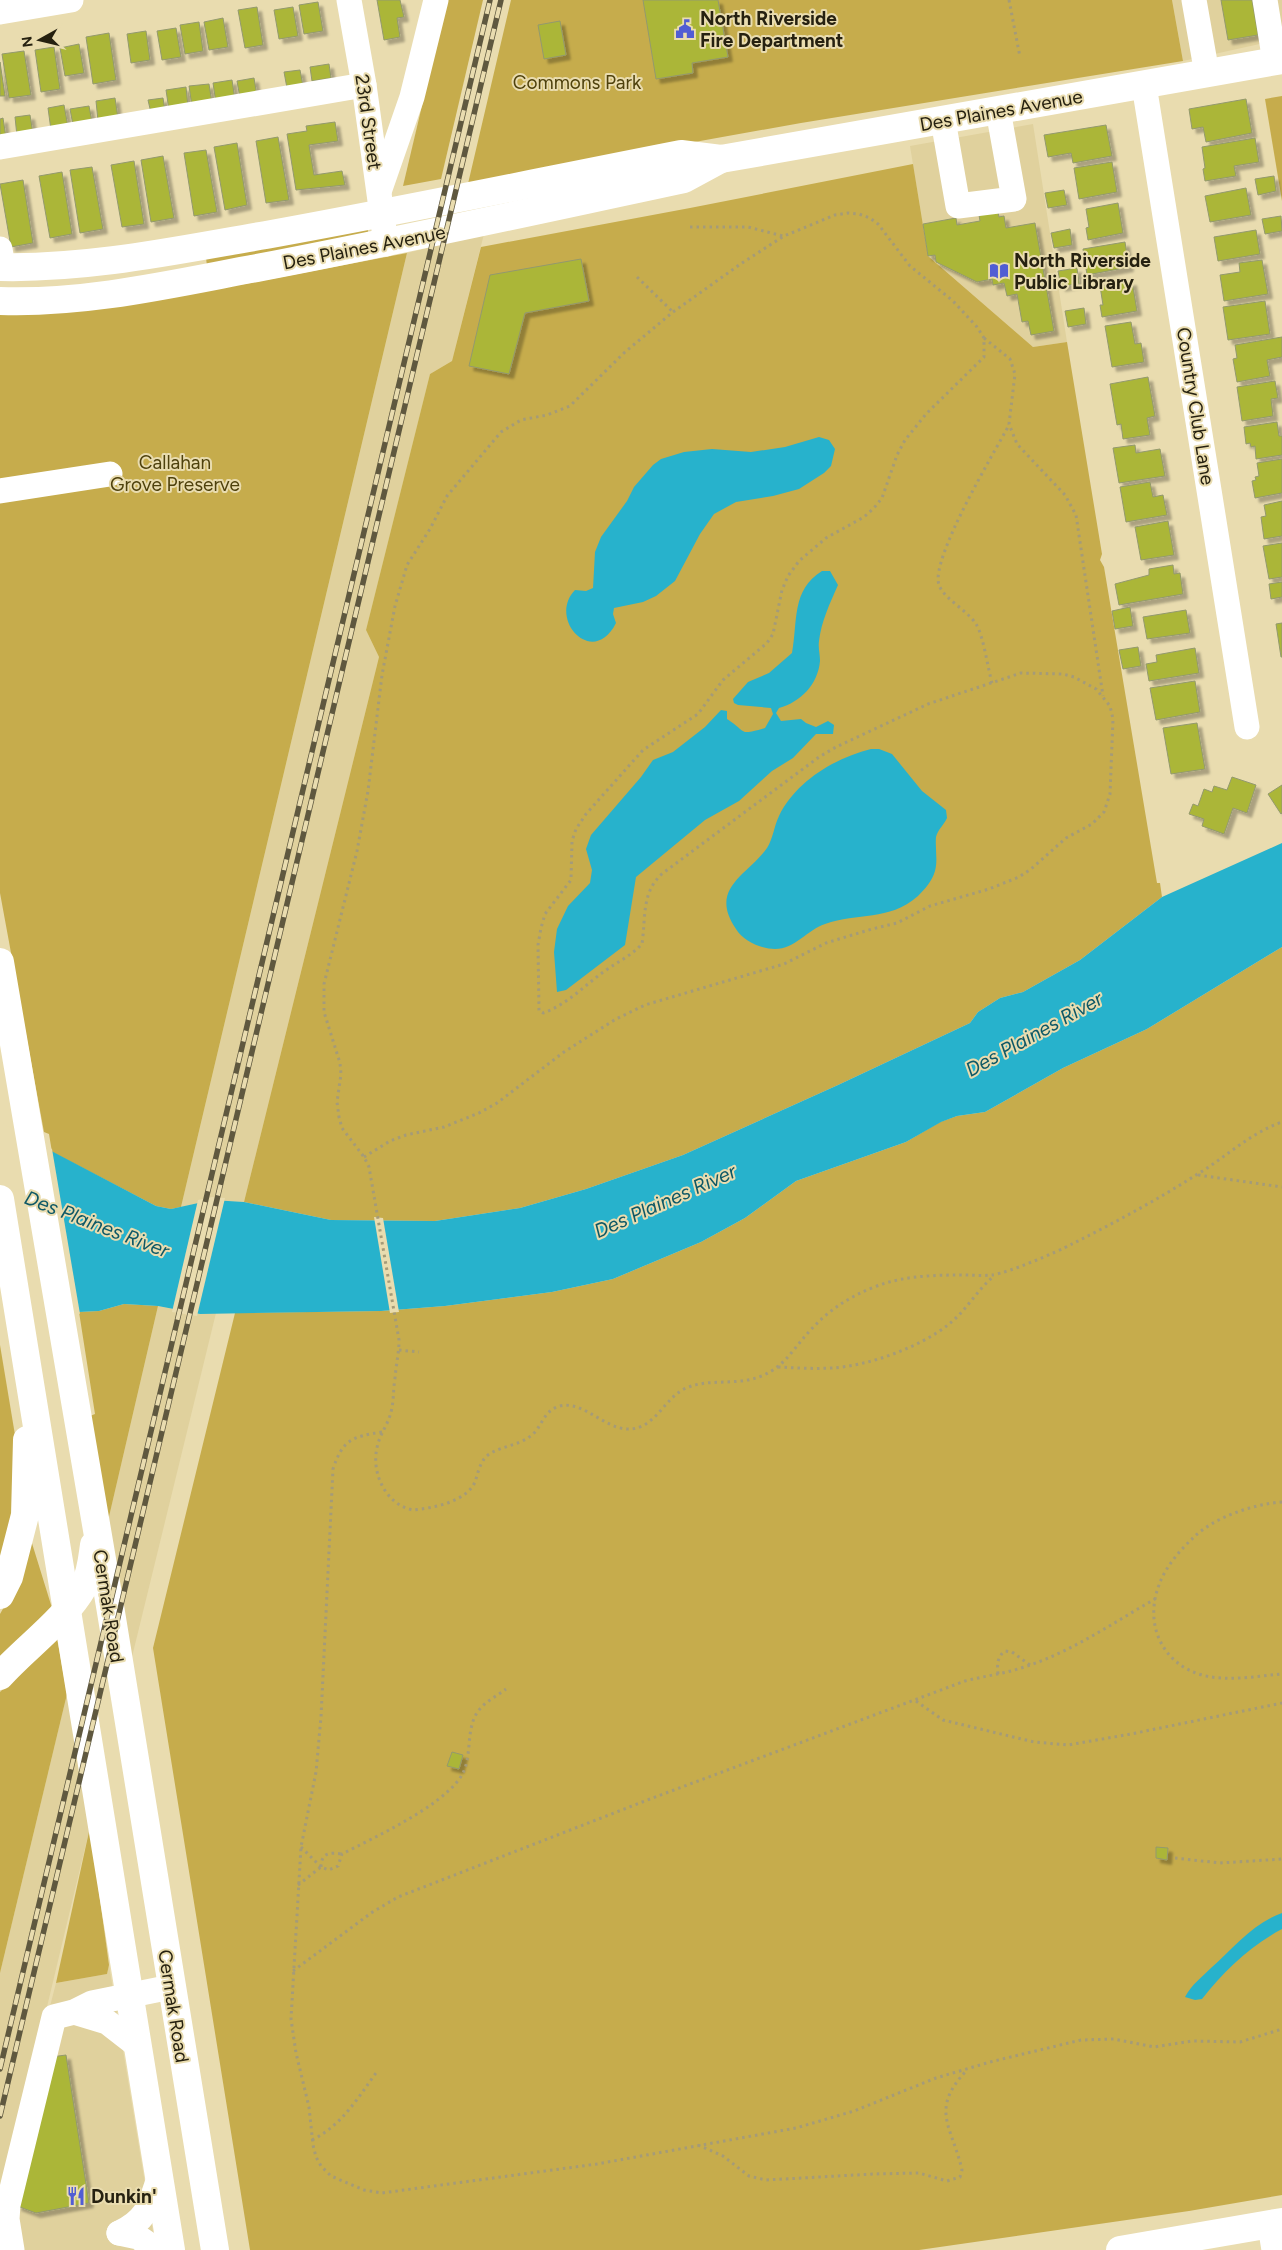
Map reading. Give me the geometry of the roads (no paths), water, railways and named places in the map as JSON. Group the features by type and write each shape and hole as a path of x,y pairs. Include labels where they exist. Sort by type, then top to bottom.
{"main road":[{"name":"Des Plaines Avenue","path":"1,261 54,266 141,257 380,204 681,154 721,159 1278,61"},
{"name":"Des Plaines Avenue","path":"0,301 59,298 149,288 386,244 684,179 721,159"},
{"name":"Cermak Road","path":"0,962 96,1526 215,2250"},
{"path":"0,1199 171,2250"},
{"path":"0,1595 9,1577 25,1515 29,1378"},
{"path":"0,1676 68,1608 84,1586 91,1566 96,1526"},
{"path":"1120,2250 1275,2232"}],"street":[{"path":"15,7 71,0"},
{"name":"23rd Street","path":"349,0 364,85 386,244"},
{"path":"380,204 412,97 436,0"},
{"path":"1194,0 1207,74"},
{"path":"1265,0 1278,61"},
{"path":"0,148 364,85"},
{"name":"Country Club Lane","path":"1144,85 1248,727"},
{"path":"943,120 958,206 1014,199 998,110"},
{"path":"0,491 110,474"},
{"path":"12,2250 7,2219 8,2205 54,2017 74,2012 92,2003 171,1987"},
{"path":"74,2012 107,2022 138,2046"},
{"path":"157,2250 138,2237 119,2233 132,2226 148,2210 159,2178"}],"water":[{"path":"819,437 829,440 835,449 831,466 824,473 799,489 773,496 736,502 714,514 700,534 675,581 656,596 643,602 614,608 613,614 616,623 606,636 596,641 586,640 576,635 566,614 568,602 575,590 586,591 593,588 595,552 601,537 627,501 634,487 653,465 661,459 684,452 712,449 751,452 785,447"},
{"path":"822,571 830,571 838,585 826,613 820,634 819,669 807,691 801,697 779,708 776,713 781,721 801,719 816,727 828,721 834,725 833,734 816,734 793,758 772,771 739,801 705,820 636,877 625,945 566,990 557,992 554,952 557,929 568,906 590,883 592,870 586,849 591,835 641,777 653,760 673,752 705,727 721,710 727,711 727,719 744,731 751,732 765,728 773,714 771,708 738,705 734,703 733,699 748,682 769,673 792,653 800,597 805,587"},
{"path":"871,749 879,749 892,754 922,791 946,810 947,818 936,837 936,867 934,875 926,888 907,904 895,910 837,920 825,924 812,930 789,946 775,949 764,948 748,941 736,929 729,915 726,903 728,892 741,875 767,848 779,816 795,792 831,765 844,758"},
{"name":"Des Plaines River","path":"1282,843 1282,947 1147,1029 1063,1068 985,1112 957,1116 941,1122 906,1142 796,1181 745,1218 701,1242 613,1279 552,1292 445,1306 381,1311 200,1314 158,1306 124,1304 99,1311 79,1312 0,1278 0,1124 156,1206 171,1209 212,1200 244,1202 331,1220 435,1221 520,1208 586,1189 683,1155 970,1023 978,1012 1000,998 1023,992 1080,960 1162,897"},
{"path":"1282,1913 1282,1929 1248,1951 1219,1979 1202,1999 1195,2000 1185,1997 1197,1981 1252,1930 1261,1923"}],"railway":[{"path":"0,2069 490,0"},
{"path":"0,2116 501,0"}],"place":[{"name":"North Riverside Fire Department","path":"685,29"},
{"name":"North Riverside Public Library","path":"999,271"},
{"name":"Dunkin'","path":"76,2196"}],"park label":[{"name":"Commons Park","path":"577,82"},
{"name":"Callahan Grove Preserve","path":"175,473"}]}
